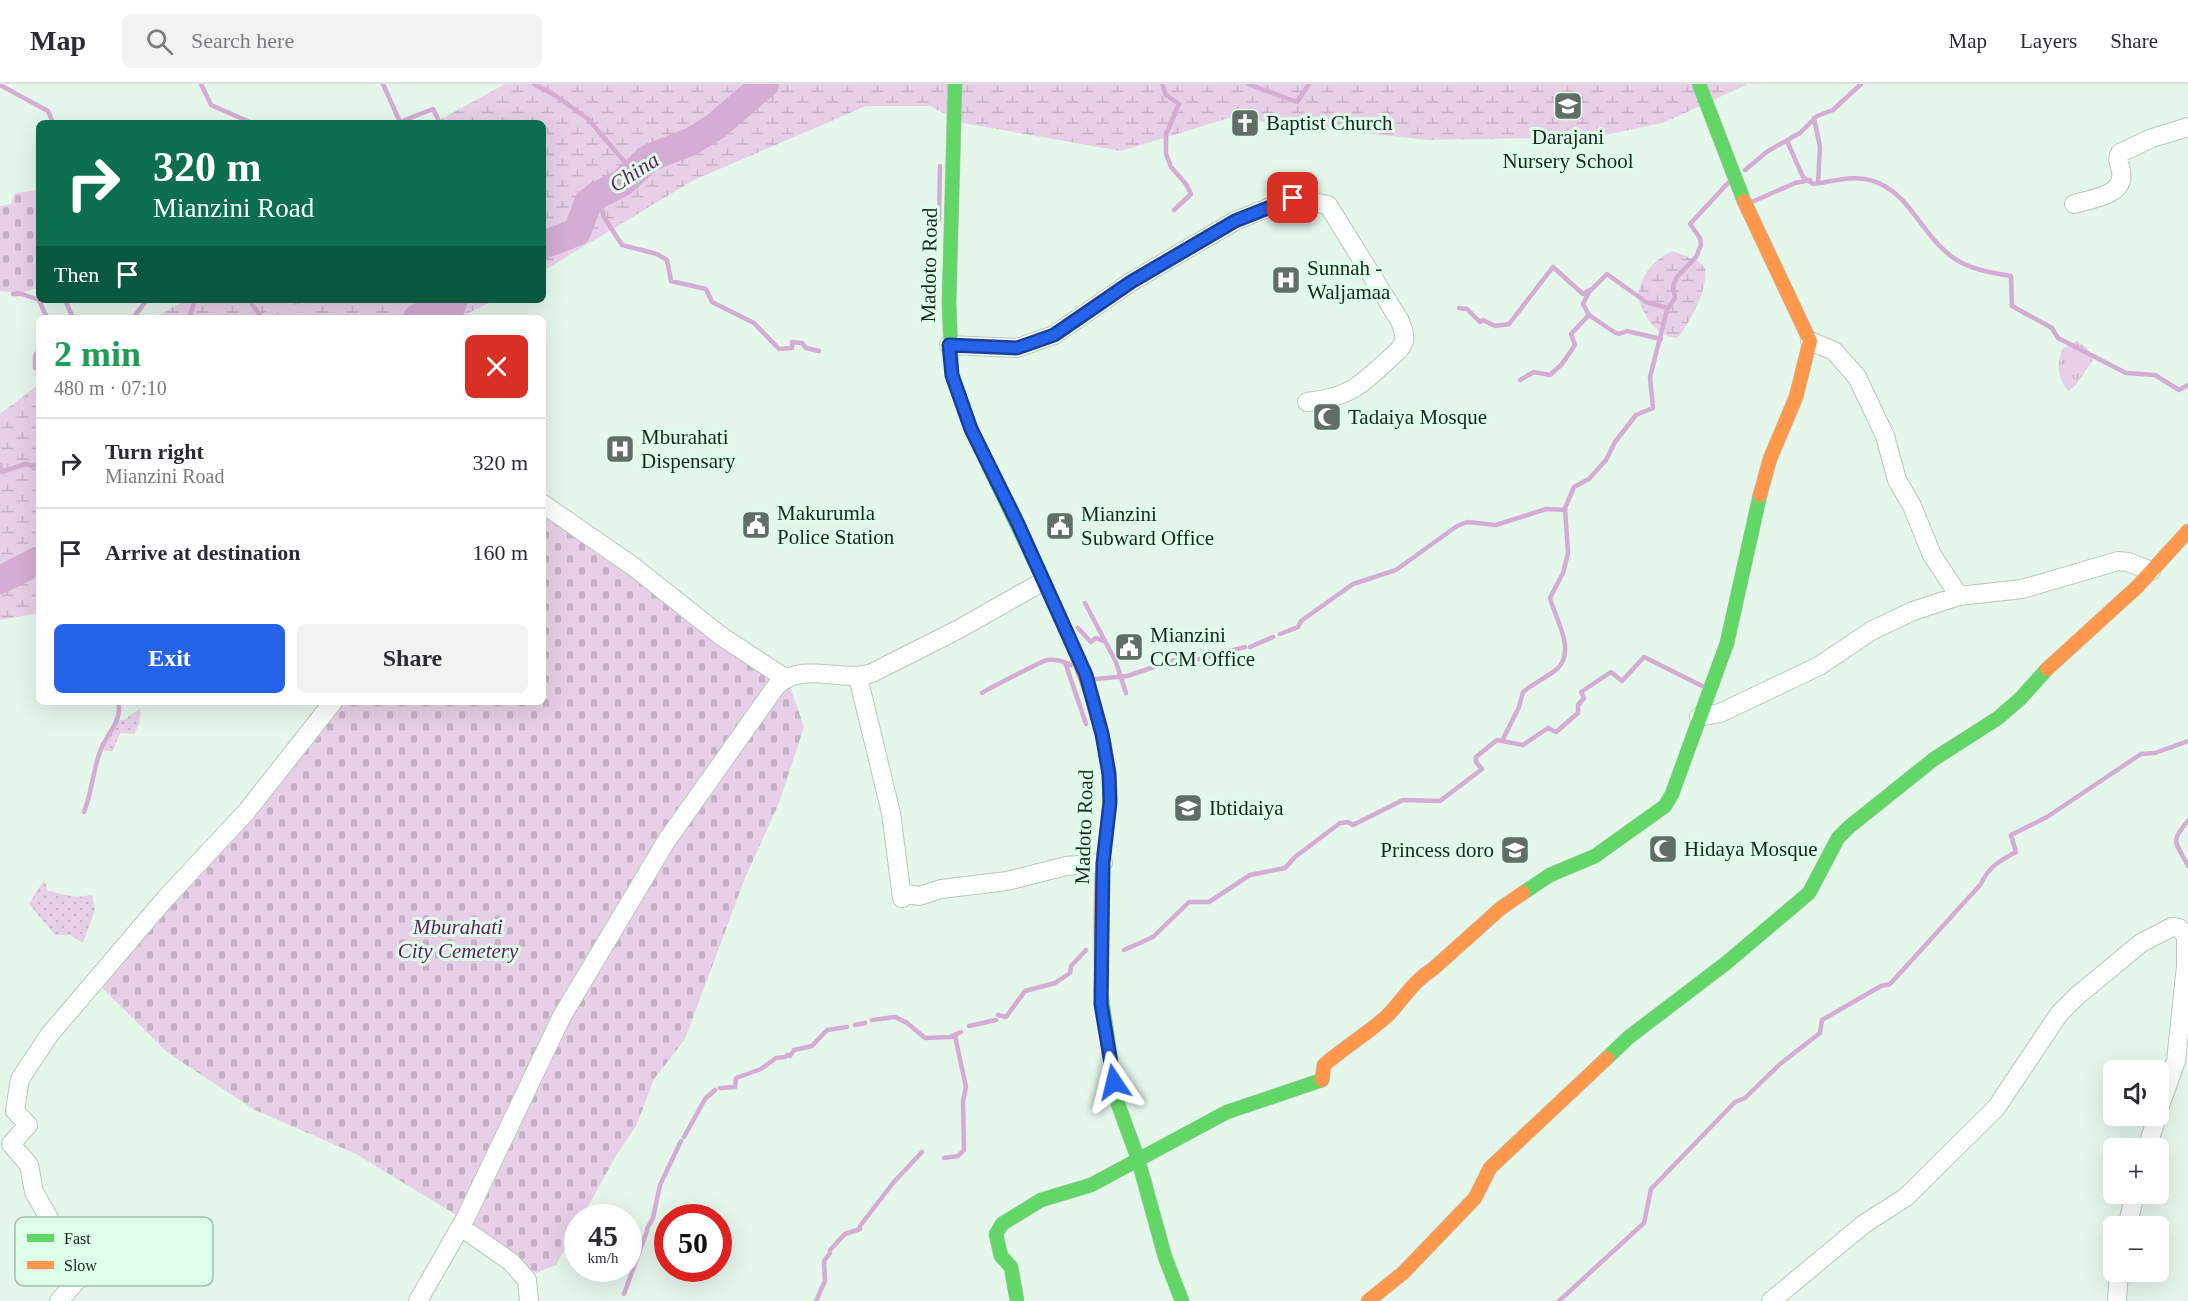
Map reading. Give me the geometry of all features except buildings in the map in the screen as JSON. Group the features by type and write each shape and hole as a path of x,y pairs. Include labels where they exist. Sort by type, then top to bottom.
{"street":[{"name":"Madoto Road","path":"955,84 949,345 952,375 971,429 1013,513 1042,582 1086,675 1102,734 1109,774 1110,802 1103,863 1101,1004 1118,1101 1138,1159 1165,1257 1182,1301"},
{"path":"1017,1301 1011,1267 1001,1256 996,1234 1002,1224 1041,1200 1091,1185 1227,1112 1322,1081 1324,1065 1352,1041 1365,1036 1390,1013 1421,976 1433,969 1449,951 1501,908 1550,875 1595,856 1665,806 1727,643 1754,517 1770,459 1796,397 1810,341 1787,287 1748,210 1699,84"},
{"path":"2074,204 2111,193 2120,185 2122,177 2118,160 2120,153 2152,138 2188,127"},
{"path":"949,345 1017,348 1054,335 1131,282 1235,221 1286,199 1308,199 1328,205 1400,321 1405,343 1353,391 1325,401 1307,402"},
{"path":"1810,341 1834,351 1857,377 1885,436 1897,480 1912,506 1932,555 1959,596"},
{"path":"546,506 634,567 721,636 785,678"},
{"path":"1368,1301 1403,1273 1475,1198 1490,1168 1629,1037 1725,964 1809,893 1838,838 1849,827 1934,759 1998,718 2020,699 2057,657 2151,572 2188,531"},
{"path":"1700,717 1720,712 1819,666 1871,631 1903,616 1959,596 2022,589 2118,561 2128,562 2151,572"},
{"path":"418,1301 461,1227 562,1016 667,840 767,697 785,678 814,672 858,677 959,629 1042,582"},
{"path":"858,677 891,813 902,898 903,893 919,896 941,890 1007,880 1066,866 1103,863"},
{"path":"48,1217 34,1192 29,1165 11,1144 28,1125 15,1111 20,1079 50,1034 165,899 247,812 331,705"},
{"path":"1771,1301 1864,1224 1906,1197 1996,1108 2059,1014 2077,996 2141,943 2172,927 2179,928 2186,936 2186,966 2175,1061 2169,1079"},
{"path":"461,1227 512,1262 527,1280 529,1301"},
{"path":"2117,1301 2118,1282"},
{"path":"59,1301 72,1286"}],"green space":[{"path":"505,84 1748,84 1663,123 1595,137 1428,140 1229,118 1121,151 963,123 930,106 866,106 694,180 546,269 546,120 439,120"},
{"path":"36,190 36,288 21,293 0,291 0,206 11,204 15,193"},
{"path":"1673,251 1698,261 1705,268 1704,286 1697,305 1677,338 1656,329 1638,298 1642,282 1649,269 1659,259"},
{"path":"180,303 489,303 464,315 158,315"},
{"path":"266,303 285,303 289,307 294,303 307,303 295,315 289,315 286,312 282,315 262,315 270,308"},
{"path":"2077,341 2087,348 2093,360 2075,386 2068,391 2060,376 2059,361 2062,349"},
{"path":"36,386 36,614 0,620 0,414"},
{"name":"Mburahati City Cemetery","path":"546,507 785,672 804,727 779,803 745,878 685,1039 654,1079 636,1126 615,1157 590,1204 564,1204 564,1251 556,1265 536,1273 453,1213 356,1154 255,1110 168,1053 96,982 331,705 546,705"},
{"path":"141,708 139,724 134,734 120,733 113,751 103,751 109,734 120,720 124,720"},
{"path":"44,880 48,891 76,897 92,895 95,910 83,943 70,935 55,935 29,904"}],"waterway":[{"path":"201,84 211,105 245,120"},
{"path":"383,84 399,120"},
{"path":"534,84 556,96 588,119 635,174"},
{"name":"China","path":"546,244 577,232 588,203 598,195 622,183 649,158 692,141 716,126 765,84"},
{"path":"1162,84 1166,95 1179,104 1166,134 1166,154 1171,167 1186,184 1191,194 1174,210"},
{"path":"1248,84 1297,102 1309,84"},
{"path":"1745,170 1768,151 1800,133 1817,116 1833,110 1861,84"},
{"path":"0,85 48,111 52,120"},
{"path":"405,120 433,109 438,120"},
{"path":"1814,118 1820,147 1818,183"},
{"path":"1787,141 1803,177 1813,184 1858,178 1885,186 1906,204 1931,237 1951,256 1972,267 2011,276 2012,306 2052,328 2058,338 2126,373 2155,375 2179,390 2188,385"},
{"path":"939,221 940,166"},
{"path":"1754,201 1795,183 1810,180"},
{"path":"1503,739 1519,707 1523,692 1558,668 1563,661 1565,643 1550,598 1563,573 1568,553 1565,508 1574,487 1589,479 1606,460 1615,442 1636,415 1653,408 1650,377 1667,310 1675,298 1673,286 1677,277 1696,257 1701,245 1700,238 1690,224 1728,183"},
{"path":"598,195 604,217 622,245 657,254 667,260 671,281 706,289 712,302 754,323 779,349 792,348 792,342 802,343 806,348 819,351"},
{"path":"1459,308 1467,309 1480,322 1483,320 1495,326 1509,324 1553,267 1583,294 1589,290"},
{"path":"1661,339 1627,331 1619,334 1614,332 1589,315 1583,304 1589,292 1607,274 1646,302 1668,308"},
{"path":"13,294 22,294 36,299"},
{"path":"40,303 46,315"},
{"path":"66,303 72,315"},
{"path":"135,315 145,303"},
{"path":"190,315 194,303"},
{"path":"251,303 260,315"},
{"path":"420,303 428,313"},
{"name":"China","path":"424,315 449,313 453,303"},
{"path":"1520,380 1534,372 1550,375 1562,364 1575,345 1571,334 1589,315"},
{"path":"36,354 36,369"},
{"path":"0,465 2,472 25,464 36,466"},
{"path":"1280,634 1298,627 1301,621 1353,584 1396,570 1457,526 1467,522 1496,525 1546,509 1565,510"},
{"path":"0,580 36,562"},
{"path":"1085,603 1116,662 1126,693"},
{"path":"1078,628 1091,642 1096,638 1103,641"},
{"path":"1250,647 1273,637"},
{"path":"1095,679 1127,676 1181,658 1189,657 1195,660 1245,647"},
{"path":"1124,950 1153,937 1189,902 1209,902 1250,875 1285,868 1295,857 1340,823 1348,822 1353,825 1403,800 1440,801 1482,769 1476,762 1476,757 1497,740 1523,745 1548,728 1556,732 1578,713 1578,705 1584,698 1581,692 1611,672 1622,681 1644,657 1702,686"},
{"path":"982,693 1047,660 1071,665"},
{"path":"1065,662 1086,724"},
{"path":"84,812 96,764 101,749 117,720 118,705"},
{"path":"1559,1301 1644,1223 1651,1189 1735,1102 1745,1098 1780,1064 1820,1033 1822,1020 1881,986 1890,984 1981,884 1991,869 2016,852 2011,835 2047,817 2141,754 2155,753 2188,741"},
{"path":"2188,821 2176,838 2188,866"},
{"path":"998,1015 1006,1017 1025,991 1055,983 1070,973 1071,966 1086,950"},
{"path":"872,1020 895,1017 905,1022"},
{"path":"969,1026 996,1020"},
{"path":"906,1022 925,1038 950,1037 961,1032"},
{"path":"855,1025 865,1023"},
{"path":"787,1055 790,1056 794,1050 812,1046 827,1030 847,1027"},
{"path":"944,1158 958,1156 964,1150 963,1101 966,1087 955,1036"},
{"path":"720,1088 735,1087 736,1078 761,1069 776,1058 785,1057"},
{"path":"684,1137 705,1099 715,1090"},
{"path":"647,1229 653,1218 660,1185 681,1141"},
{"path":"860,1226 893,1183 922,1152"},
{"path":"830,1250 845,1234 860,1229"},
{"path":"624,1294 647,1231"},
{"path":"816,1301 825,1281 824,1261 830,1253"}],"traffic: fast":[{"path":"955,84 949,303 952,376 971,429 1042,577"},
{"path":"1699,84 1744,201"},
{"path":"1523,893 1550,875 1595,856 1665,806 1672,794 1727,643 1760,495"},
{"path":"1607,1058 1629,1037 1725,964 1809,893 1838,838 1849,827 1934,759 1998,718 2020,699 2047,669"},
{"path":"1101,993 1117,1101 1138,1159 1165,1257 1182,1301"},
{"path":"1017,1301 1011,1267 1001,1256 996,1234 1002,1224 1041,1200 1091,1185 1227,1112 1322,1080"}],"traffic: slow":[{"path":"1744,201 1810,341 1796,397 1770,459 1760,495"},
{"path":"2047,669 2137,587 2188,531"},
{"path":"1042,577 1084,673 1100,723 1109,775 1110,797 1102,878 1101,993"},
{"path":"1322,1080 1324,1065 1372,1029 1387,1016 1420,979 1501,908 1523,893"},
{"path":"1368,1301 1403,1273 1475,1198 1490,1168 1607,1058"}],"place":[{"name":"Darajani Nursery School","path":"1568,106"},
{"name":"Baptist Church","path":"1245,123"},
{"name":"Sunnah - Waljamaa","path":"1286,280"},
{"name":"Tadaiya Mosque","path":"1327,417"},
{"name":"Mburahati Dispensary","path":"620,449"},
{"name":"Makurumla Police Station","path":"756,525"},
{"name":"Mianzini Subward Office","path":"1060,526"},
{"name":"Mianzini CCM Office","path":"1129,647"},
{"name":"Ibtidaiya","path":"1188,808"},
{"name":"Hidaya Mosque","path":"1663,849"},
{"name":"Princess doro","path":"1515,850"}],"route":[{"path":"1114,1082 1101,1004 1103,863 1110,802 1109,774 1102,734 1086,675 994,472 971,429 952,375 949,345 1017,348 1054,335 1074,324 1082,315 1131,282 1235,221 1293,198"}]}
